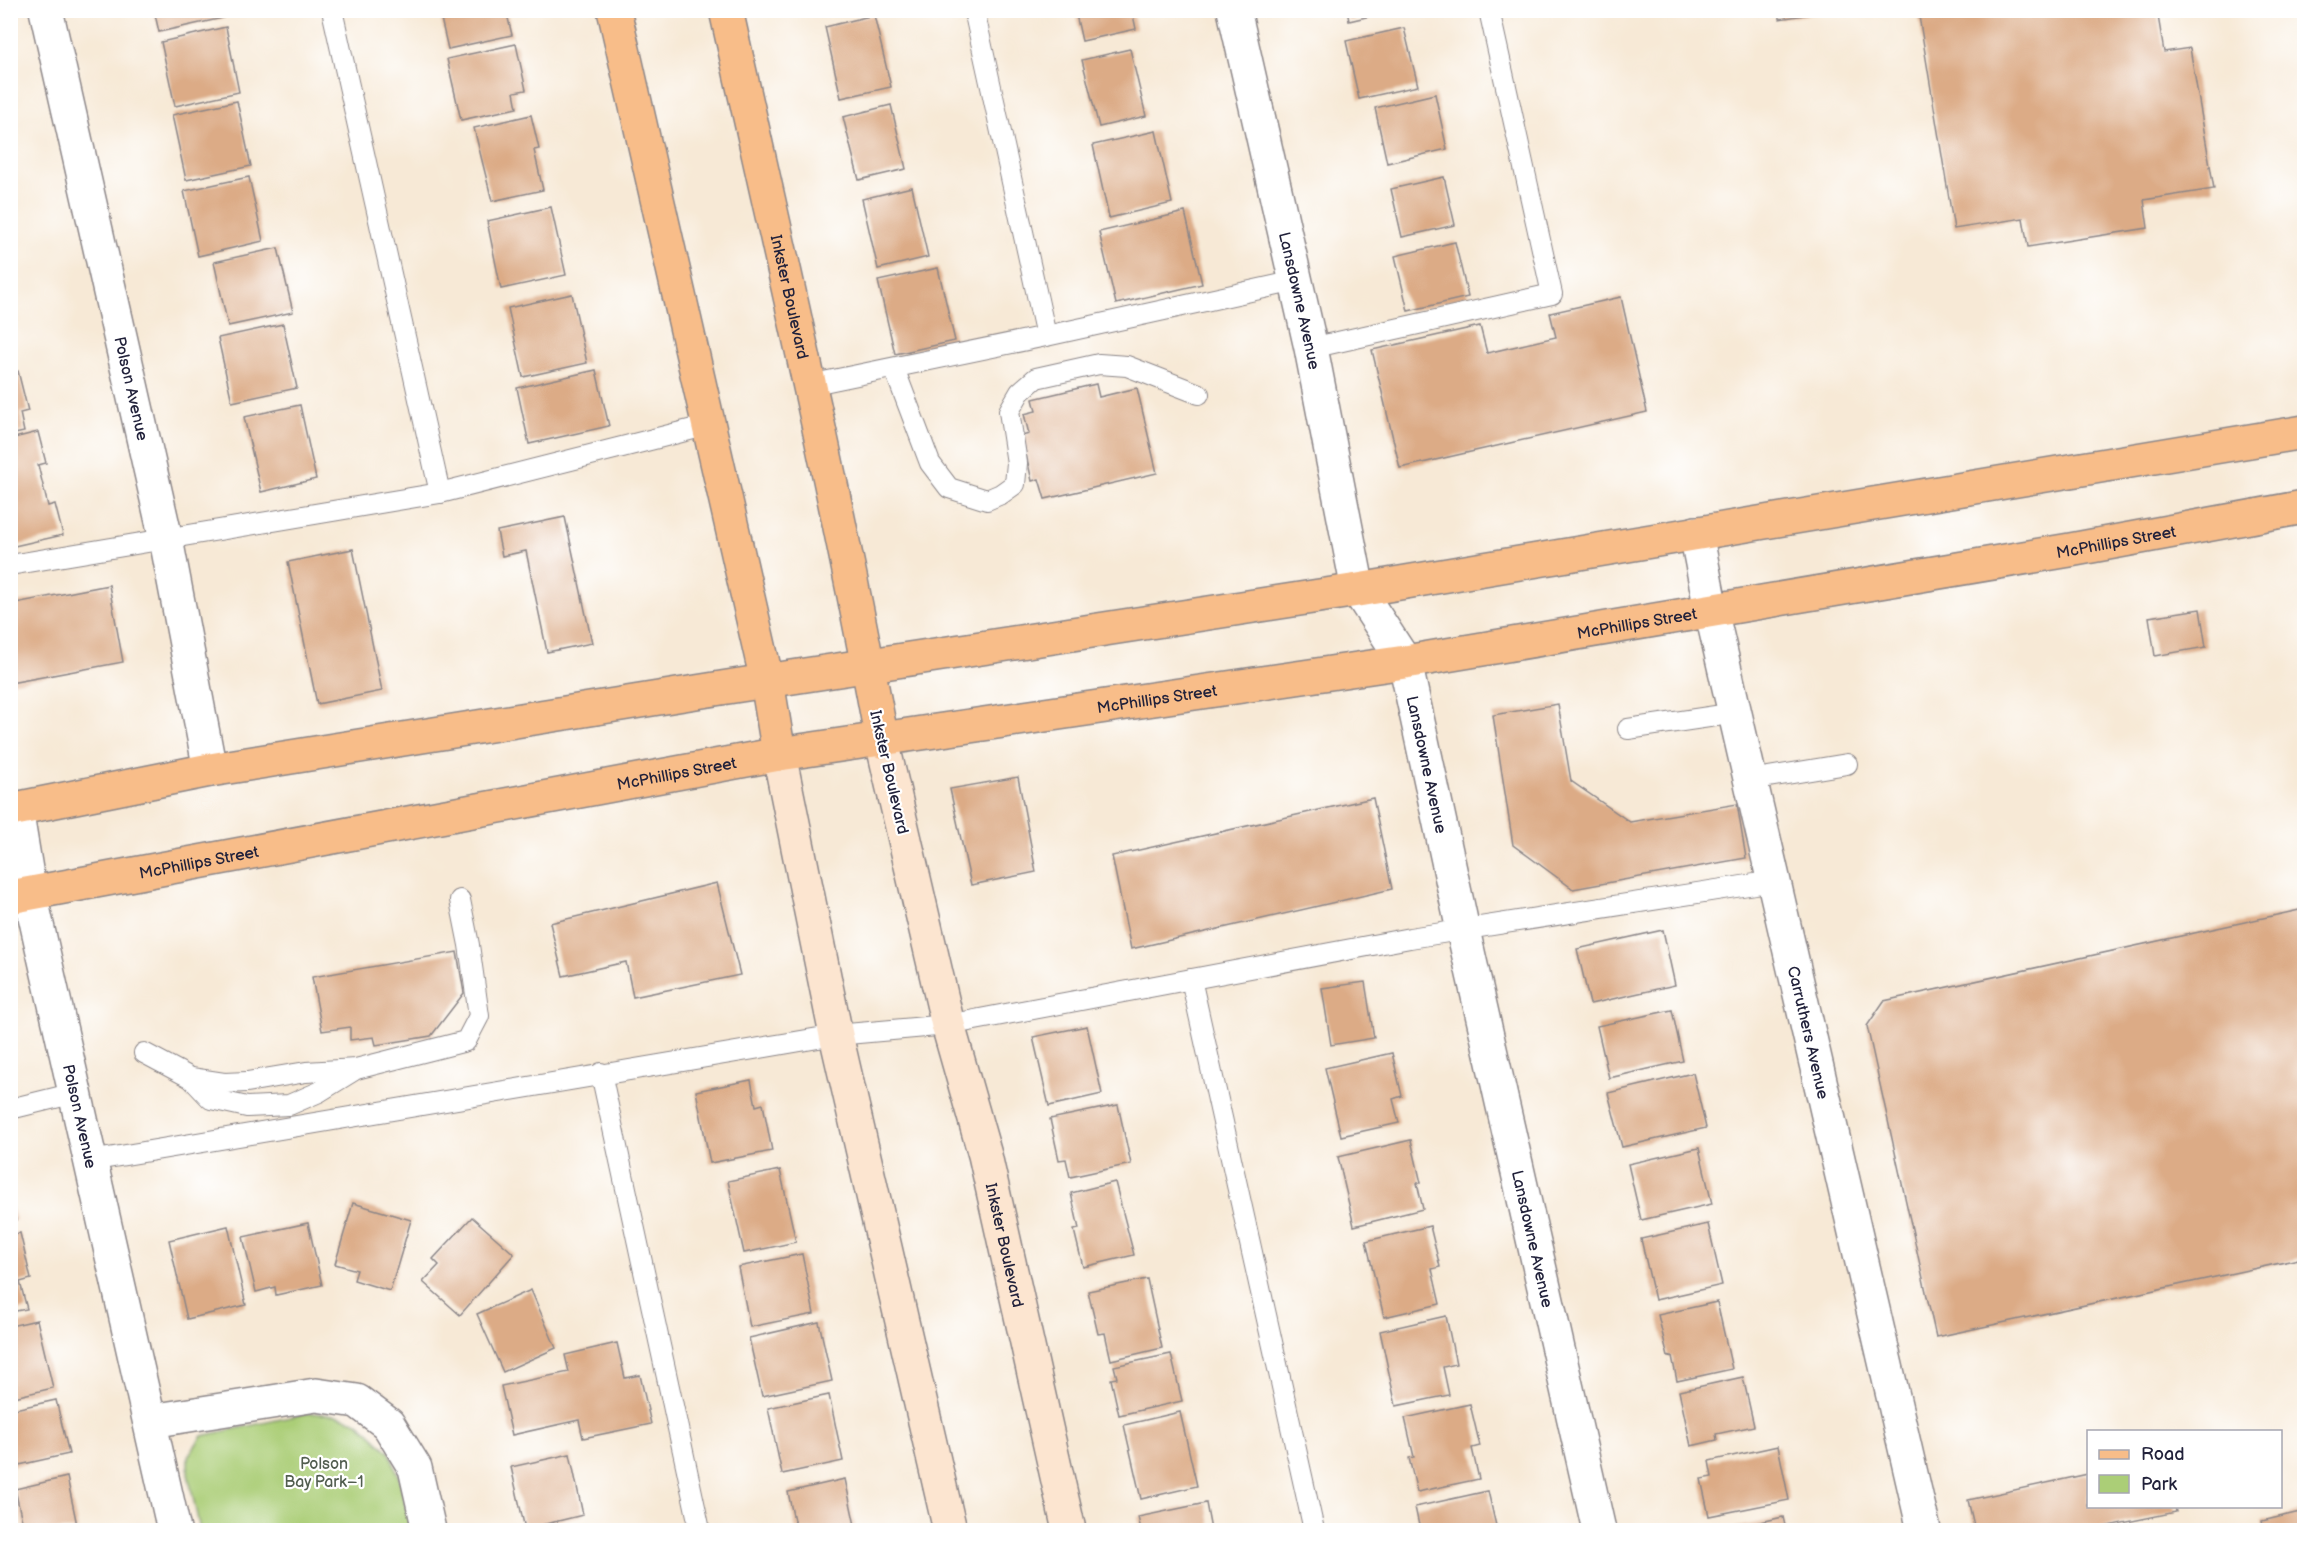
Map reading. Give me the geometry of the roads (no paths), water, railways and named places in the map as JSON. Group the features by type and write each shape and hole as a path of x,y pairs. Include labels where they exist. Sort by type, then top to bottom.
{"main road":[{"path":"614,10 767,681 779,754 836,1035 950,1530"},
{"name":"Inkster Boulevard","path":"726,10 809,385 882,741 948,1024 985,1155 1069,1530"},
{"path":"13,810 210,770 1358,590 2304,432"},
{"name":"McPhillips Street","path":"20,895 779,754 882,741 1405,662 2304,512"}],"street":[{"name":"Polson Avenue","path":"46,10 166,539 210,770"},
{"name":"Lansdowne Avenue","path":"1234,10 1311,348 1358,590 1405,662 1463,930 1599,1530"},
{"name":"Carruthers Avenue","path":"1696,534 1711,610 1924,1530"},
{"name":"Polson Avenue","path":"13,810 20,895 75,1093 174,1530"},
{"path":"151,1421 316,1395 357,1401 388,1424 416,1468 429,1530"}],"lane":[{"path":"332,10 440,494"},
{"path":"974,10 1046,336"},
{"path":"1311,348 1552,294 1489,10"},
{"path":"809,385 1296,281"},
{"path":"894,368 930,463 949,488 987,500 1015,484 1017,463 1009,411 1020,392 1036,378 1099,364 1127,366 1199,394"},
{"path":"10,565 440,494 709,425"},
{"path":"1628,729 1736,713"},
{"path":"1750,780 1848,764"},
{"path":"90,1161 836,1035 948,1024 1463,930 1774,881"},
{"path":"191,1078 224,1083 247,1082 306,1072 356,1069 466,1041 479,1016 460,900"},
{"path":"1191,980 1314,1530"},
{"path":"144,1053 191,1078 211,1099 247,1107 289,1105 319,1092 356,1069"},
{"path":"601,1073 700,1530"},
{"path":"10,1109 75,1093"}],"park label":[{"name":"Polson Bay Park–1","path":"324,1472"}]}
